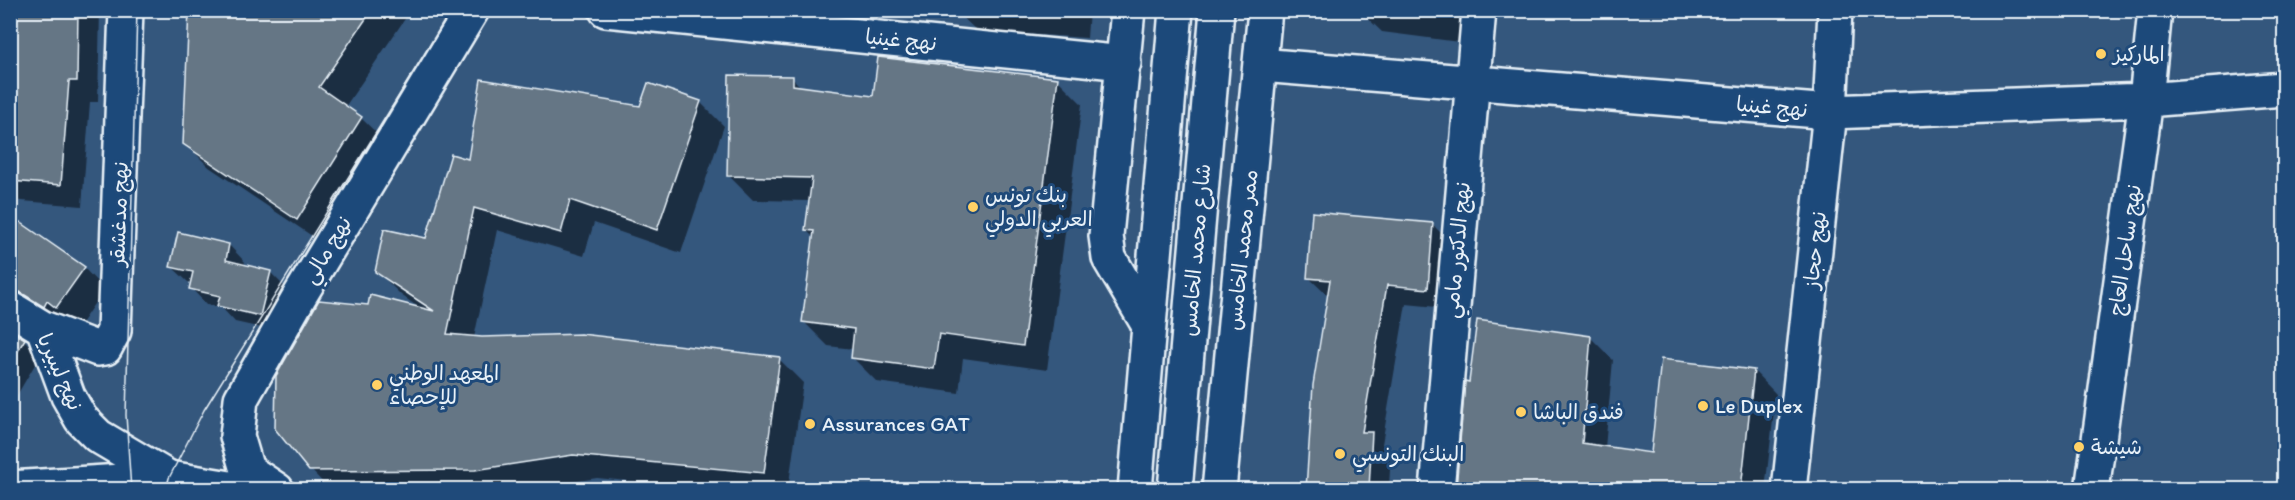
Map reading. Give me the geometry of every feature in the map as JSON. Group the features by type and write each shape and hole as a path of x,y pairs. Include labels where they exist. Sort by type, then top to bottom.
{"street":[{"name":"نهج مدغشقر","path":"43,328 98,349 105,348 114,331 126,10"},
{"name":"نهج مالي","path":"277,489 246,470 237,436 242,399 299,297 472,10"},
{"name":"نهج غينيا","path":"606,10 1124,63"},
{"path":"1128,10 1106,236 1109,258 1148,324"},
{"name":"شارع محمد الخامس","path":"1135,489 1176,10"},
{"name":"شارع محمد الخامس","path":"1175,489 1218,10"},
{"name":"ممر محمد الخامس","path":"1219,489 1265,10"},
{"name":"نهج الدكتور مامي","path":"1437,489 1479,10"},
{"name":"نهج حجاز","path":"1789,489 1830,112 1835,10"},
{"name":"نهج ساحل العاج","path":"2092,489 2146,100 2155,10"},
{"name":"نهج غينيا","path":"1260,65 1830,112 2146,100 2284,89"},
{"name":"نهج ليبيريا","path":"10,308 43,328 68,396 81,419 98,436 169,478"},
{"path":"10,488 169,478 242,489"}],"building":[{"path":"10,10 78,10 77,81 69,81 61,185 10,181"},
{"path":"189,10 372,10 319,87 362,117 297,220 183,144"},
{"path":"878,57 1058,78 1023,346 939,334 934,369 851,358 854,329 802,322 814,231 805,230 812,178 727,176 729,75 793,76 793,85 873,96"},
{"path":"481,79 640,106 648,83 701,101 657,230 570,200 561,233 474,208 447,334 482,337 581,334 780,357 764,473 573,455 475,470 309,471 275,429 276,376 319,300 368,305 370,295 434,311 375,272 384,229 426,238 451,154 468,159"},
{"path":"1312,212 1433,223 1428,289 1387,285 1362,432 1372,432 1369,489 1306,489 1313,385 1330,280 1307,278"},
{"path":"10,215 85,267 56,308 47,301 44,307 20,292 10,289"},
{"path":"178,232 229,244 226,260 271,271 260,316 217,306 220,296 189,289 193,272 170,267"},
{"path":"1477,320 1591,336 1582,443 1651,453 1661,359 1754,370 1741,489 1456,489 1465,381 1469,382"},
{"path":"10,330 25,339 10,364"}],"tram line":[{"path":"131,490 126,415 137,10"},
{"path":"166,490 169,478 204,410 452,10"}],"place":[{"name":"الماركيز","path":"2101,54"},
{"name":"بنك تونس العربي الدولي","path":"973,207"},
{"name":"المعهد الوطني للإحصاء","path":"377,385"},
{"name":"Le Duplex","path":"1703,406"},
{"name":"فندق الباشا","path":"1521,412"},
{"name":"Assurances GAT","path":"810,424"},
{"name":"شيشة","path":"2079,447"},
{"name":"البنك التونسي","path":"1340,454"}]}
